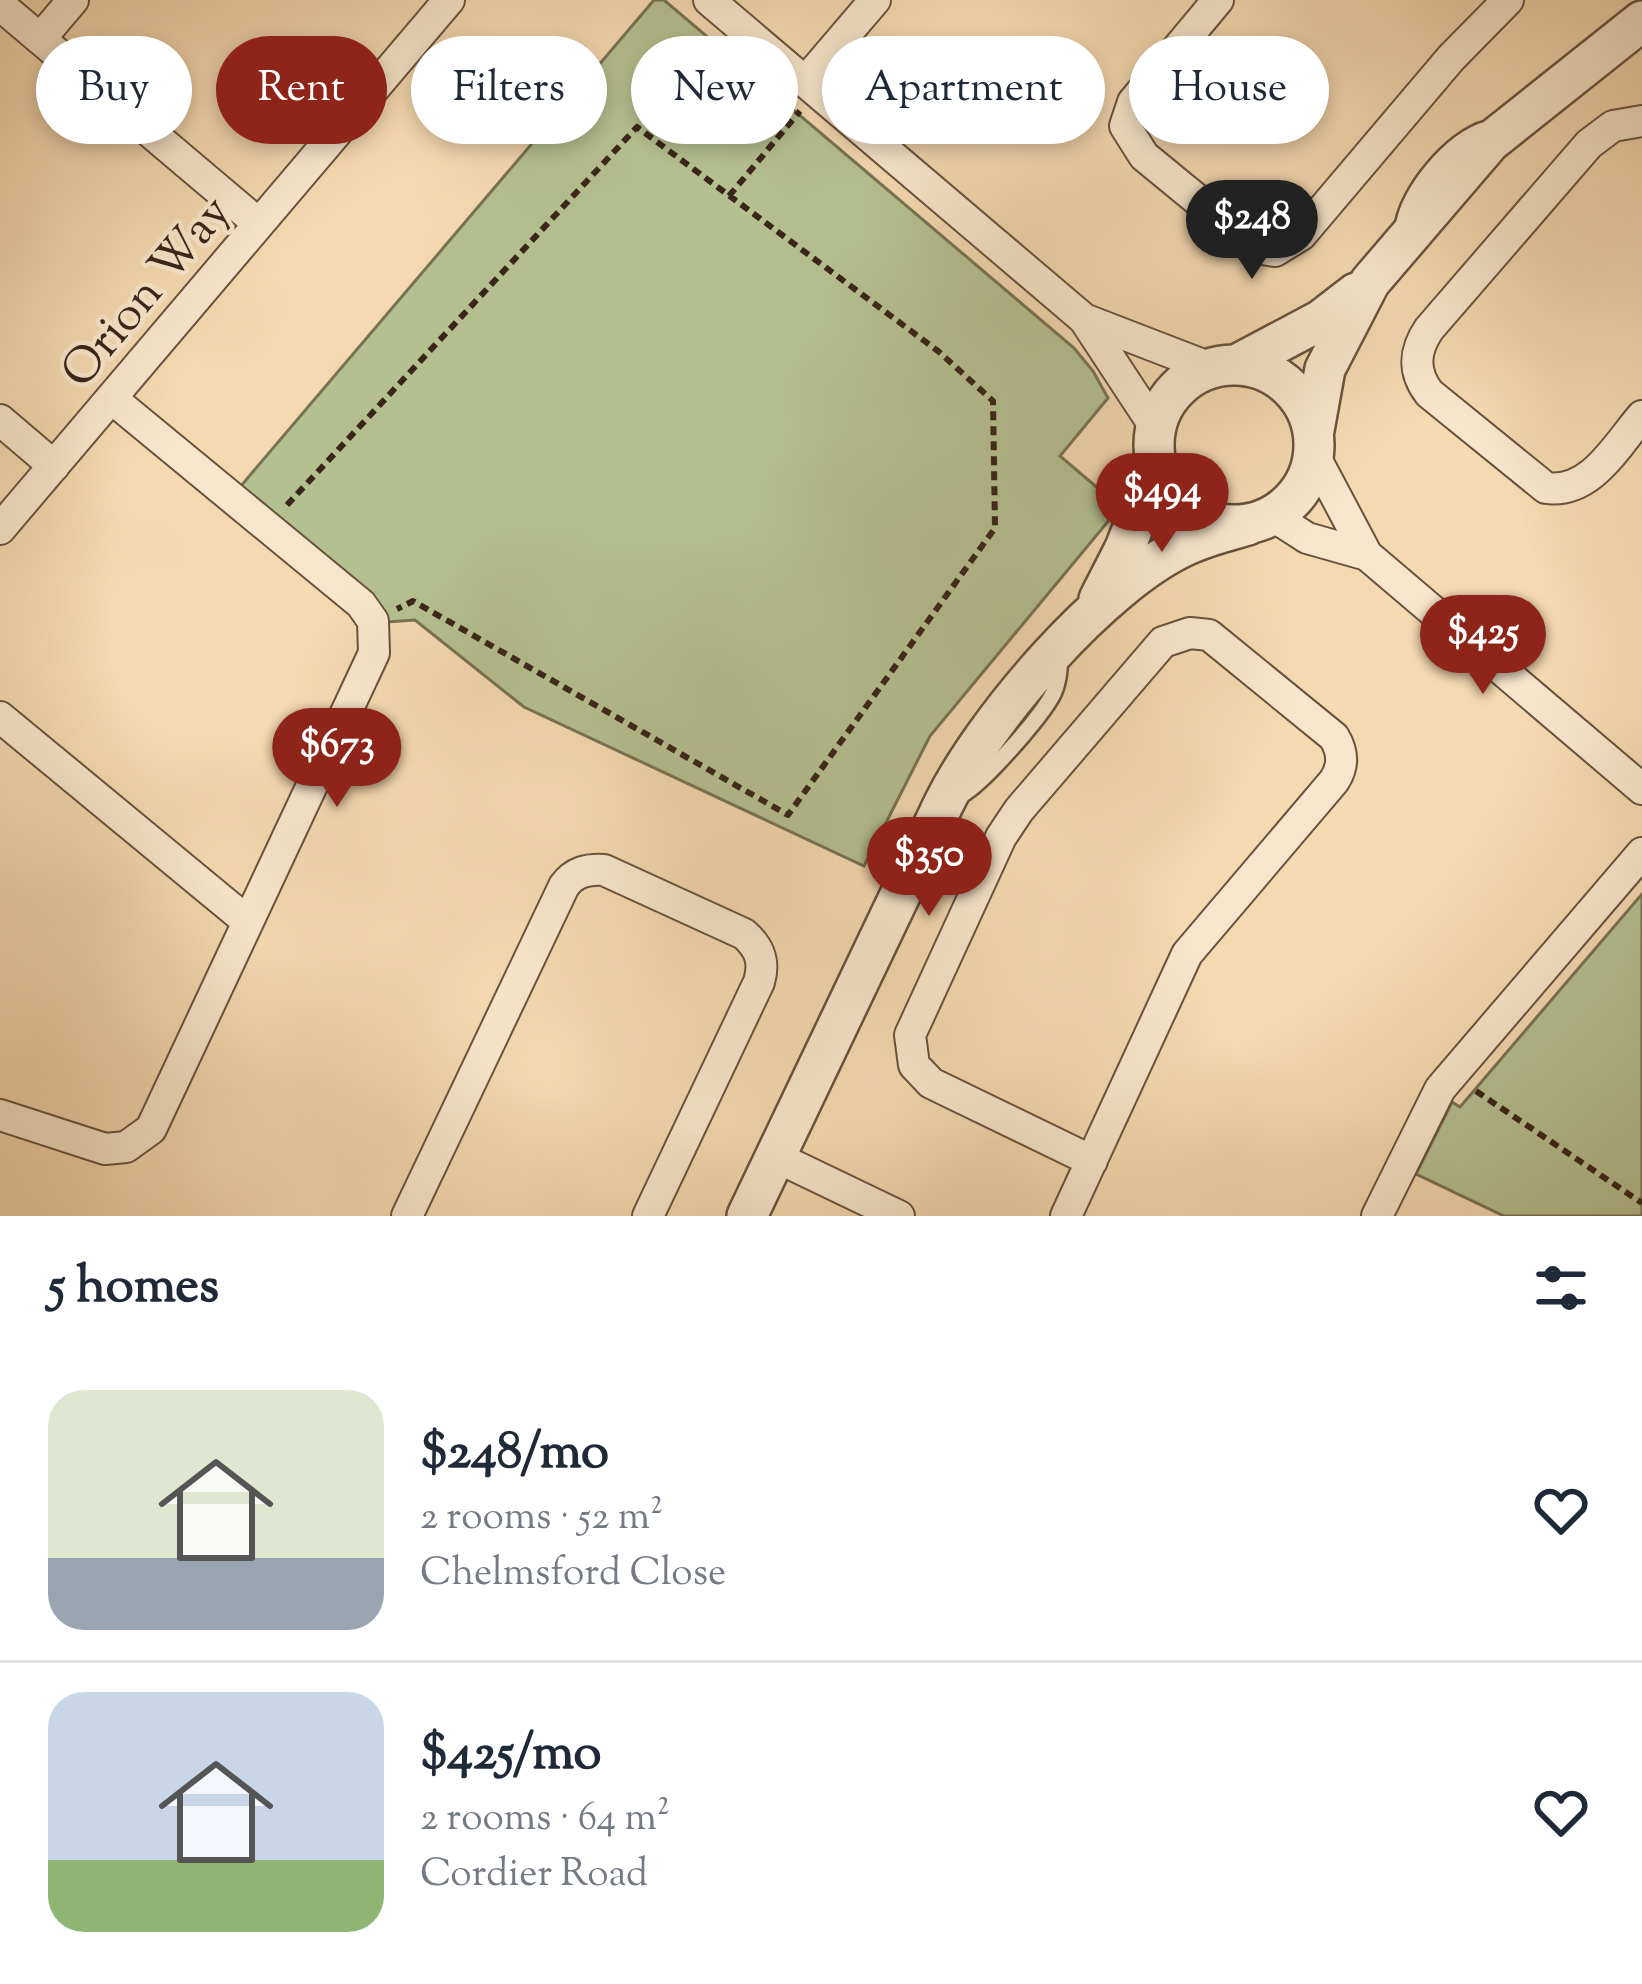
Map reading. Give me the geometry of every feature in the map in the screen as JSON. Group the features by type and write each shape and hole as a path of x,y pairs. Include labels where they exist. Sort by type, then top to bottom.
{"street":[{"path":"43,36 73,0"},
{"name":"Orion Way","path":"0,529 449,0"},
{"path":"709,0 1084,319 1155,427"},
{"path":"811,87 874,0"},
{"path":"1218,0 1133,102 1125,126 1144,156 1248,243 1270,252 1283,249 1300,235 1451,58 1508,0"},
{"path":"0,5 36,36"},
{"path":"1367,555 1260,521 1223,526 1198,518 1161,481 1154,454 1155,427 1186,381 1321,320 1370,282 1508,126 1642,21"},
{"path":"1642,122 1612,126 1589,144 1429,329 1416,359 1419,379 1429,393 1546,488 1570,488 1586,480 1642,416"},
{"path":"164,144 259,224"},
{"path":"747,1216 944,803 978,747 1093,610 1187,545 1260,521 1293,500 1307,480 1325,369 1370,282"},
{"path":"1084,319 1224,366 1265,371 1289,386 1305,406 1314,443 1367,555 1642,789"},
{"path":"0,1115 105,1149 126,1147 151,1129 369,669 376,639 373,621 351,595 111,398"},
{"path":"0,420 54,466"},
{"path":"1093,610 1125,548 1157,467"},
{"path":"1066,1216 1092,1161 1187,954 1334,781 1341,766 1334,737 1209,635 1178,634 1163,642 1008,825 910,1035 914,1065 931,1083 1092,1161"},
{"path":"0,717 247,921"},
{"path":"1377,1216 1440,1089 1642,853"},
{"path":"407,1216 563,886 574,875 591,869 604,870 744,934 762,962 759,982 648,1216"},
{"path":"774,1156 899,1216"}],"path":[{"path":"729,196 811,87"},
{"path":"268,526 637,128 938,350 993,401 995,528 788,815 413,601 373,621"},
{"path":"1477,1092 1642,1202"}],"green space":[{"path":"654,0 664,0 706,36 631,36 631,144 798,144 798,114 822,134 822,144 834,144 1074,348 1108,398 1060,456 1120,507 930,736 864,866 524,707 415,620 387,622 240,487 532,144 607,144 607,55"},
{"path":"1642,894 1642,1216 1504,1216 1416,1174 1452,1102 1460,1107"}]}
